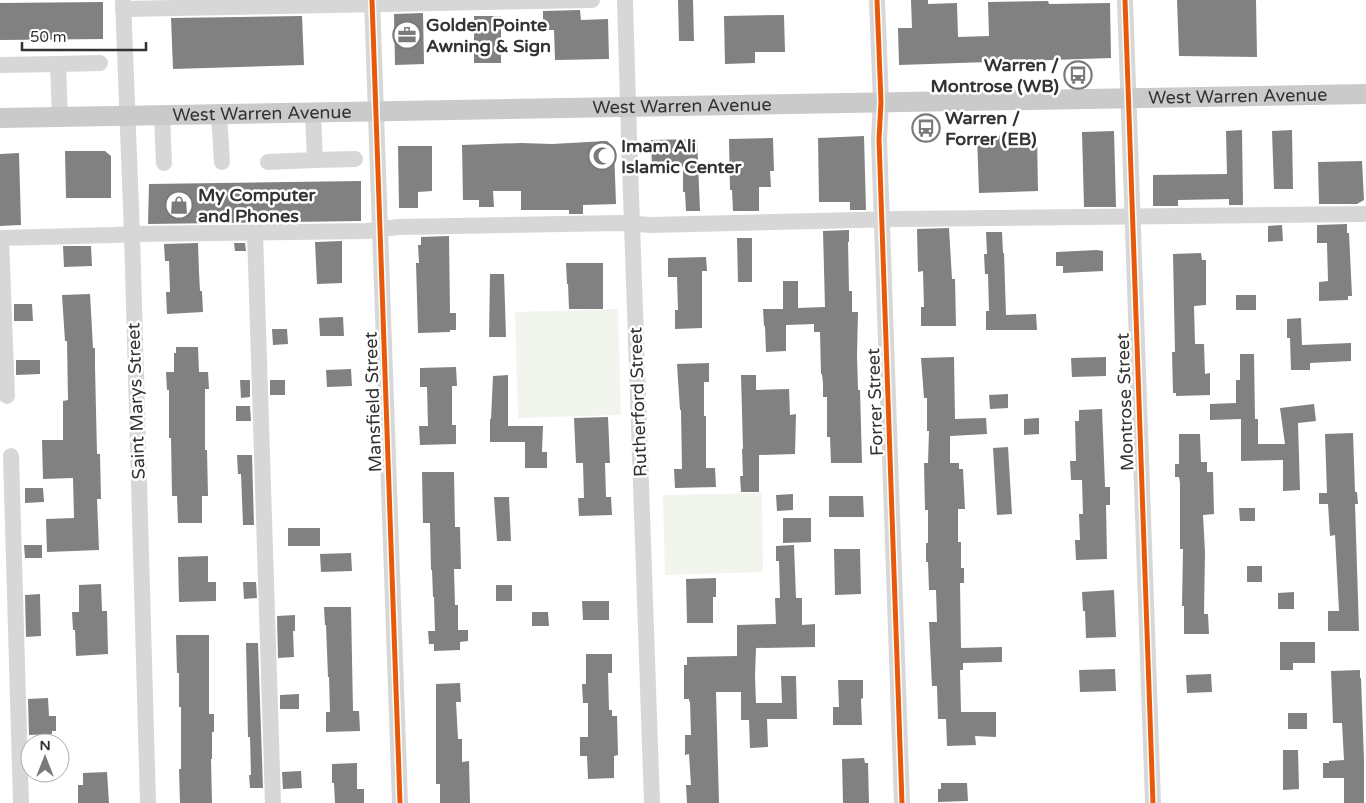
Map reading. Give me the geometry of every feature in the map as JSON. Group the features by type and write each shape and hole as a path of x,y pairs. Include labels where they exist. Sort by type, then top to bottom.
{"main road":[{"name":"West Warren Avenue","path":"0,118 1366,94"}],"street":[{"path":"123,4 592,0"},
{"name":"Rutherford Street","path":"625,0 652,803"},
{"name":"Forrer Street","path":"877,0 881,102 879,139 902,803"},
{"name":"Montrose Street","path":"1125,0 1153,803"},
{"name":"Mansfield Street","path":"372,2 400,803"},
{"name":"Saint Marys Street","path":"123,4 132,234 148,803"},
{"path":"0,65 100,63"},
{"path":"58,64 60,117"},
{"path":"313,113 315,160"},
{"path":"219,114 222,162"},
{"path":"162,115 164,163"},
{"path":"268,162 355,160"},
{"path":"7,396 0,238 367,231 398,227 1366,214"},
{"path":"255,233 273,803"},
{"path":"10,456 21,803"}],"shaded area":[{"path":"618,309 621,415 518,418 515,312"},
{"path":"762,493 763,572 665,575 663,495"}],"building":[{"path":"678,0 693,0 694,41 679,41"},
{"path":"911,0 928,0 928,4 957,3 958,37 989,36 988,2 1110,3 1111,58 899,65 898,28 912,28"},
{"path":"1177,0 1256,0 1257,57 1179,56"},
{"path":"103,2 103,39 0,40 0,3"},
{"path":"580,10 581,20 608,19 609,59 555,60 554,30 543,30 543,11"},
{"path":"423,13 424,64 395,65 394,14"},
{"path":"784,15 785,52 755,52 755,63 725,64 724,16"},
{"path":"302,16 304,65 173,69 171,18"},
{"path":"474,16 501,16 501,63 474,63"},
{"path":"1242,130 1243,205 1229,205 1229,199 1178,200 1178,206 1153,206 1153,175 1227,174 1226,131"},
{"path":"1292,130 1293,189 1274,189 1272,131"},
{"path":"1114,131 1116,207 1084,207 1082,132"},
{"path":"1037,135 1038,191 979,193 977,136"},
{"path":"864,136 866,210 850,210 850,202 819,202 818,138"},
{"path":"773,138 774,171 770,171 771,187 759,187 759,211 733,211 732,190 730,190 729,139"},
{"path":"697,139 700,211 686,211 685,192 683,192 683,167 652,168 651,140"},
{"path":"607,141 614,148 616,204 583,205 583,214 569,214 569,210 521,210 521,191 493,191 494,207 479,207 479,200 463,200 462,145"},
{"path":"398,146 432,146 432,191 418,192 418,208 399,208"},
{"path":"65,151 105,151 111,156 111,198 66,198"},
{"path":"19,153 21,225 0,226 0,154"},
{"path":"1362,161 1364,200 1357,204 1319,204 1318,162"},
{"path":"361,181 361,221 148,224 149,184"},
{"path":"1347,224 1352,296 1348,296 1348,300 1319,301 1319,282 1328,281 1327,243 1317,243 1317,225"},
{"path":"1282,225 1283,241 1268,242 1268,226"},
{"path":"949,228 952,279 955,279 956,326 921,326 921,307 924,307 923,271 918,272 917,229"},
{"path":"849,230 849,291 852,291 852,312 858,312 857,355 862,463 831,463 830,437 827,437 827,397 823,397 821,374 820,332 814,332 814,324 786,325 786,351 766,352 763,309 783,309 783,281 798,281 798,308 825,307 823,231"},
{"path":"986,232 1002,232 1006,315 1036,314 1037,330 986,330 986,311 989,311 988,274 985,274 984,254 987,254"},
{"path":"449,236 450,313 456,313 456,330 450,330 450,332 418,333 416,263 419,263 418,245 421,245 421,237"},
{"path":"737,238 752,238 752,282 738,282"},
{"path":"342,241 342,283 317,284 315,242"},
{"path":"198,243 203,312 167,314 166,292 170,292 169,261 165,261 164,244"},
{"path":"234,243 245,243 246,251 235,251"},
{"path":"63,246 91,246 92,266 64,267"},
{"path":"1103,251 1103,271 1063,273 1063,266 1056,266 1056,252"},
{"path":"1201,253 1202,260 1206,260 1206,305 1194,306 1195,344 1204,344 1205,374 1210,373 1210,395 1176,396 1176,393 1173,393 1172,352 1175,352 1173,254"},
{"path":"706,257 707,271 702,271 702,328 675,329 675,310 678,310 677,277 668,277 668,258"},
{"path":"566,263 603,263 603,309 569,309"},
{"path":"490,274 504,274 506,337 489,337"},
{"path":"90,294 93,348 95,348 97,454 100,454 101,499 97,499 99,550 47,552 46,519 74,518 73,478 43,479 42,440 63,440 63,401 68,400 67,341 65,341 62,295"},
{"path":"1236,295 1256,295 1256,310 1236,310"},
{"path":"14,304 32,304 33,321 14,321"},
{"path":"343,317 344,336 320,336 319,318"},
{"path":"1301,318 1302,345 1351,343 1351,361 1310,363 1310,370 1291,370 1290,338 1287,338 1287,319"},
{"path":"272,329 287,329 288,344 273,345"},
{"path":"176,347 198,347 199,372 208,372 209,389 205,389 205,450 207,450 208,496 202,496 202,523 178,523 177,496 172,496 169,390 167,390 166,372 174,372 174,353 176,353"},
{"path":"1240,354 1254,354 1255,419 1258,419 1258,444 1285,444 1280,408 1314,404 1316,421 1298,423 1300,490 1283,491 1283,460 1241,461 1241,419 1210,420 1210,404 1236,403 1236,380 1240,380"},
{"path":"954,357 955,419 986,418 987,434 950,436 950,463 959,463 959,469 963,469 965,509 958,509 958,542 961,542 961,568 964,568 964,583 960,583 961,648 1002,647 1002,662 963,663 963,670 960,670 961,712 996,712 996,737 975,736 976,745 947,746 946,719 938,719 937,686 932,686 929,622 937,622 936,590 929,590 928,562 926,562 928,510 925,510 924,463 928,463 929,431 927,431 927,398 924,398 921,358"},
{"path":"1106,357 1106,376 1072,377 1071,358"},
{"path":"16,360 40,360 40,374 16,375"},
{"path":"709,363 709,382 704,382 706,468 715,468 716,487 675,488 674,469 682,469 681,410 677,364"},
{"path":"456,367 457,386 452,386 452,425 456,425 456,444 420,445 419,426 428,426 427,387 420,387 420,368"},
{"path":"351,369 352,386 327,387 326,370"},
{"path":"508,375 508,426 543,426 542,452 547,452 547,468 525,468 525,442 490,442 493,376"},
{"path":"741,375 756,375 756,390 789,389 790,415 796,414 795,454 759,455 759,492 741,492 740,476 743,476 743,449"},
{"path":"240,380 250,380 250,397 241,398"},
{"path":"270,380 285,380 285,395 270,395"},
{"path":"1008,394 1008,408 990,409 989,395"},
{"path":"236,406 250,406 251,421 236,421"},
{"path":"1102,409 1105,487 1110,487 1110,505 1106,505 1107,559 1076,560 1075,540 1080,540 1079,514 1083,514 1082,480 1071,480 1070,461 1076,461 1075,421 1079,421 1079,410"},
{"path":"608,417 610,463 605,463 606,497 611,497 612,515 579,516 578,498 584,498 583,463 576,463 574,418"},
{"path":"1039,418 1039,434 1024,435 1024,419"},
{"path":"1353,433 1355,492 1357,492 1358,504 1355,504 1359,631 1328,631 1328,611 1339,611 1335,535 1330,536 1328,504 1319,504 1319,493 1327,493 1325,434"},
{"path":"1179,434 1200,434 1201,462 1207,462 1207,472 1213,472 1214,514 1203,515 1205,552 1204,614 1208,614 1209,634 1184,634 1184,606 1182,606 1183,549 1180,549 1180,483 1179,477 1175,477 1175,464 1179,464"},
{"path":"1008,447 1012,514 997,515 993,448"},
{"path":"237,455 252,455 254,525 243,525 241,474 238,474"},
{"path":"422,472 454,472 455,527 460,527 461,569 454,569 455,605 458,605 458,630 468,630 468,641 460,642 460,650 434,651 434,644 429,644 428,631 435,631 434,597 431,570 430,523 423,523"},
{"path":"25,488 43,488 44,502 25,503"},
{"path":"793,494 793,510 777,511 776,495"},
{"path":"829,496 863,496 864,517 829,517"},
{"path":"494,497 509,497 511,541 497,541"},
{"path":"1239,508 1255,508 1255,521 1240,521"},
{"path":"783,518 811,518 811,542 783,543"},
{"path":"288,528 320,528 320,546 288,546"},
{"path":"24,545 42,545 42,558 25,558"},
{"path":"794,545 796,598 802,598 802,625 815,624 815,647 756,648 755,677 756,703 782,703 781,676 796,676 797,719 767,719 768,747 750,748 749,720 741,720 741,692 716,692 719,803 687,803 686,785 691,785 689,754 685,755 685,735 691,735 690,701 689,699 684,699 684,665 687,665 687,657 737,656 737,625 776,624 775,598 780,598 779,561 776,561 776,546"},
{"path":"834,549 860,549 861,594 835,595"},
{"path":"351,553 352,571 321,572 320,554"},
{"path":"208,556 208,582 216,582 216,601 179,602 178,557"},
{"path":"1247,566 1262,566 1262,582 1247,582"},
{"path":"716,578 716,597 713,597 713,623 687,623 686,579"},
{"path":"243,582 256,582 257,598 244,599"},
{"path":"101,584 102,611 107,611 108,654 76,656 72,612 79,612 79,585"},
{"path":"496,585 512,585 512,601 496,601"},
{"path":"1114,590 1116,637 1086,638 1082,592"},
{"path":"1294,592 1294,609 1278,609 1278,593"},
{"path":"40,594 41,636 26,637 25,595"},
{"path":"582,601 609,601 609,620 583,620"},
{"path":"324,607 351,607 353,711 359,711 360,731 326,732 326,712 330,712"},
{"path":"532,612 548,612 549,626 532,626"},
{"path":"295,615 295,631 293,631 294,657 278,658 277,616"},
{"path":"176,635 209,635 209,714 214,714 211,759 212,803 180,803 181,707 179,707"},
{"path":"1280,642 1315,642 1315,663 1293,663 1293,670 1280,670"},
{"path":"246,643 258,643 263,788 250,788"},
{"path":"586,654 612,654 612,673 608,673 609,710 612,710 612,716 617,716 618,755 614,756 614,778 588,779 587,756 580,756 580,737 588,737 588,703 583,703 582,684 586,684"},
{"path":"1115,669 1116,691 1080,692 1079,670"},
{"path":"1360,670 1364,803 1344,803 1344,778 1323,778 1323,763 1344,760 1342,723 1333,723 1331,671"},
{"path":"1211,674 1212,692 1187,693 1186,675"},
{"path":"838,680 863,680 863,698 861,699 862,725 833,725 833,707 839,707"},
{"path":"460,683 461,702 456,702 458,739 462,739 462,762 469,761 470,803 440,803 440,784 436,784 436,684"},
{"path":"299,694 299,709 280,709 280,695"},
{"path":"48,698 49,716 56,716 56,731 52,731 52,733 29,733 28,699"},
{"path":"1288,713 1307,713 1307,729 1288,729"},
{"path":"1283,750 1298,750 1299,789 1283,790"},
{"path":"864,758 865,763 868,763 869,803 843,803 842,759"},
{"path":"357,763 357,789 364,789 364,803 335,803 332,764"},
{"path":"301,771 302,788 283,789 282,772"},
{"path":"107,772 109,803 78,803 78,785 83,785 83,773"},
{"path":"941,783 967,783 968,801 938,802 938,789 941,789"}],"cycle path":[{"path":"372,0 400,803"},
{"path":"877,0 881,102 879,139 902,803"},
{"path":"1125,0 1153,803"}],"place":[{"name":"Golden Pointe Awning & Sign","path":"407,35"},
{"name":"Warren / Montrose (WB)","path":"1078,75"},
{"name":"Warren / Forrer (EB)","path":"926,128"},
{"name":"Imam Ali Islamic Center","path":"602,156"},
{"name":"My Computer and Phones","path":"179,205"}]}
